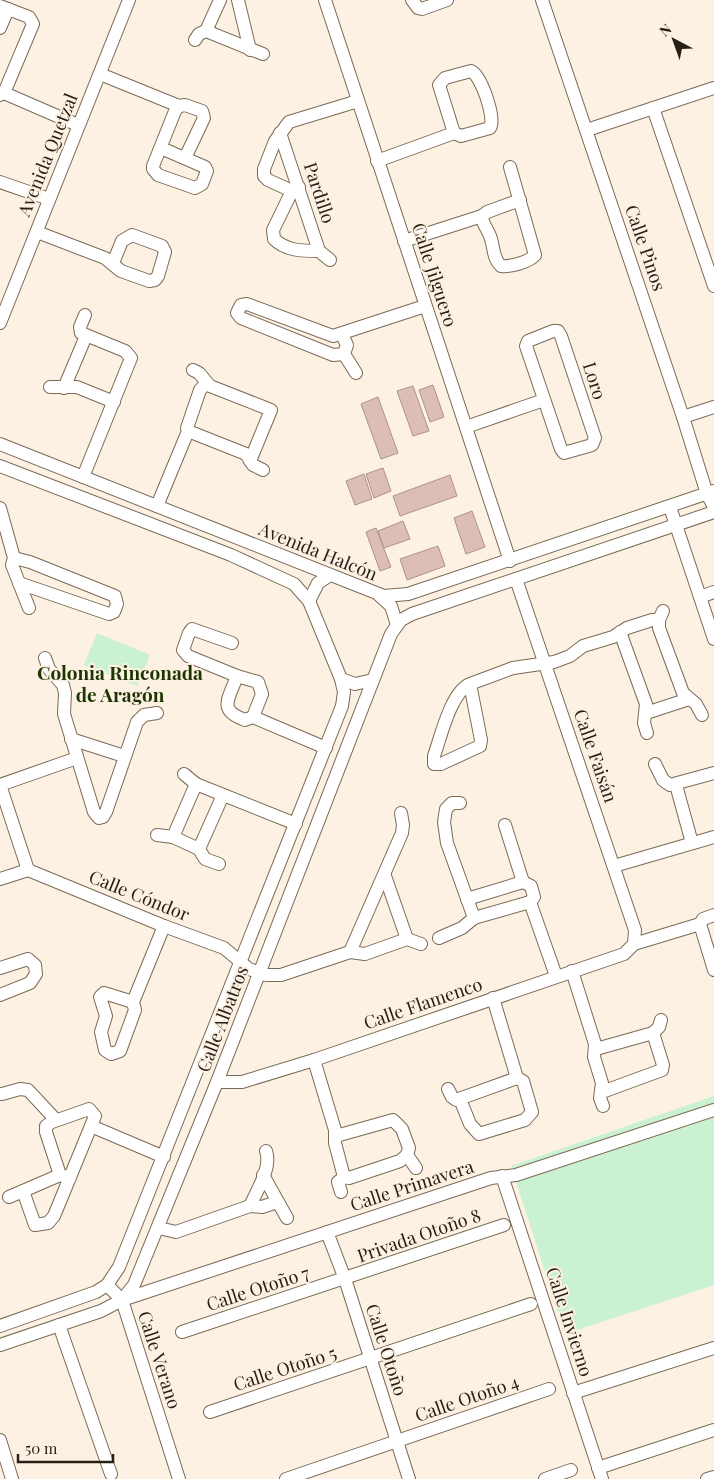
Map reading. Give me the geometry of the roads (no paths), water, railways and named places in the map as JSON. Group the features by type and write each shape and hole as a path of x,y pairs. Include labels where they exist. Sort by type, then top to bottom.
{"street":[{"name":"Avenida Quetzal","path":"0,323 129,0"},
{"path":"195,40 199,34 206,31 220,0"},
{"path":"238,0 250,50"},
{"name":"Calle Jilguero","path":"325,0 510,561"},
{"path":"412,0 418,8 422,9 447,0"},
{"name":"Calle Pinos","path":"542,0 714,507"},
{"path":"0,28 4,7 33,21 33,26 2,94 78,125"},
{"path":"206,31 263,54"},
{"path":"377,161 454,133 461,136 487,129 492,125 493,119 479,78 474,72 466,71 440,82 440,89 454,133"},
{"path":"100,74 179,106 185,105 198,109 203,113 204,118 185,158"},
{"path":"587,130 714,88"},
{"path":"319,251 295,250 280,244 274,238 273,230 296,189 268,180 263,173 280,133 294,120 358,101"},
{"path":"160,148 203,166 206,169 202,184 194,188 154,171 153,166 160,148 179,106"},
{"path":"653,108 714,286"},
{"name":"Pardillo","path":"280,133 296,189 319,251 330,260"},
{"path":"482,216 483,224 491,237 496,258 501,266 532,259 535,255 510,167"},
{"path":"0,182 49,199"},
{"path":"404,241 482,216 485,212 520,200"},
{"path":"37,232 113,263"},
{"path":"344,354 333,355 242,318 237,313 237,309 241,305 247,304 326,335 342,335 354,328 425,306"},
{"path":"83,477 131,362 130,355 124,350 86,336 80,330 85,315"},
{"name":"Loro","path":"553,331 558,331 562,336 595,438 592,445 564,453 544,400 527,342 553,331"},
{"path":"342,335 347,348 344,354"},
{"path":"64,388 86,336"},
{"path":"344,354 356,373"},
{"path":"193,370 200,373 206,383 271,410 250,461"},
{"path":"157,506 188,431 200,390 206,383"},
{"path":"50,387 77,387 114,402"},
{"path":"466,427 544,400"},
{"path":"684,417 714,407"},
{"path":"188,431 246,454 250,461 263,470"},
{"name":"Avenida Halcón","path":"0,444 379,595 390,596 408,594 710,493"},
{"name":"Avenida Halcón","path":"1,468 263,568 294,584 309,601"},
{"path":"670,506 714,639"},
{"path":"0,508 14,558 12,564 29,608"},
{"path":"379,595 391,606 397,625 412,614 714,512"},
{"path":"14,558 30,562 113,595 116,598 117,604 114,612 109,614 19,583"},
{"path":"309,601 318,583 330,575"},
{"name":"Calle Faisán","path":"516,579 635,930 634,944"},
{"path":"700,597 714,592"},
{"name":"Calle Albatros","path":"107,1285 119,1267 164,1157 344,699 341,680 309,601"},
{"path":"470,684 481,740 480,746 441,764 434,764 434,756 457,694 470,684 513,668 564,659 583,646 613,637 620,632 661,615 660,628 683,692 696,704 702,715"},
{"name":"Calle Albatros","path":"0,1345 101,1311 122,1300 139,1275 218,1082 373,680 397,625"},
{"path":"232,643 192,629 183,650 188,656 237,676 256,680 262,694 253,717"},
{"path":"620,632 646,704 644,723 647,733"},
{"path":"45,658 49,670 63,685 66,693 64,714 94,812 101,819 106,812 124,756 140,717 157,713"},
{"path":"237,676 228,703 228,711 245,720 253,717 326,748"},
{"path":"341,680 355,684 373,680"},
{"path":"646,713 689,699"},
{"path":"72,739 124,756"},
{"path":"0,879 28,870 0,785 78,758"},
{"path":"655,764 663,780 670,785 714,774"},
{"path":"184,774 196,784 296,824"},
{"path":"173,837 196,784"},
{"path":"676,785 692,843"},
{"path":"199,849 223,795"},
{"path":"460,802 447,806 444,828 446,843 474,918"},
{"path":"350,952 385,876 402,833 401,813"},
{"path":"505,825 523,882"},
{"path":"157,835 173,837 199,849 204,859 219,864"},
{"path":"614,866 714,837"},
{"name":"Calle Cóndor","path":"28,870 164,926 224,948 233,954 240,963 259,974"},
{"path":"385,876 407,939"},
{"path":"439,938 462,928 474,918 530,902 534,897 529,883 523,882 467,899"},
{"path":"530,902 556,976"},
{"name":"Calle Flamenco","path":"218,1082 242,1082 314,1060 624,954 634,944 700,924 703,919 714,915"},
{"path":"700,924 714,970"},
{"path":"133,1002 109,993 101,995 106,1016 101,1035 107,1052 115,1054 120,1051 135,1010 133,1002 164,926"},
{"path":"259,974 281,975 350,952 365,954 407,939 421,944"},
{"path":"0,968 28,959 35,965 36,974 30,983 0,995"},
{"path":"572,971 596,1049 595,1061 602,1082 600,1098 603,1106"},
{"path":"492,998 517,1078"},
{"path":"596,1049 653,1033 659,1027 661,1020"},
{"path":"602,1092 662,1070 663,1065 653,1033"},
{"path":"314,1060 336,1136 335,1143 344,1177"},
{"path":"448,1089 454,1099 460,1099 511,1078 517,1078 523,1081 532,1109 531,1115 526,1120 479,1134 470,1124 460,1099"},
{"path":"2,1094 20,1089 28,1090 56,1120"},
{"path":"23,1191 33,1223 37,1226 46,1225 54,1216 65,1177 91,1126 94,1114 89,1109 56,1120 48,1124 45,1129 65,1177"},
{"name":"Calle Primavera","path":"122,1300 491,1178 516,1175 714,1110"},
{"path":"336,1136 394,1120 402,1129 409,1148 407,1155 400,1161 349,1178 344,1177 338,1182 341,1192"},
{"path":"91,1126 164,1157"},
{"path":"250,1206 268,1161 266,1151"},
{"path":"407,1155 416,1168"},
{"path":"263,1175 276,1202 283,1208 287,1218"},
{"name":"Calle Invierno","path":"502,1176 600,1473"},
{"path":"9,1197 65,1177"},
{"path":"159,1228 176,1232 250,1206 262,1207 276,1202"},
{"name":"Privada Otoño 8","path":"345,1279 504,1225"},
{"name":"Calle Otoño","path":"327,1232 345,1279 409,1479"},
{"name":"Calle Otoño 7","path":"182,1332 345,1279"},
{"path":"0,1326 89,1295 107,1285"},
{"name":"Calle Verano","path":"107,1285 122,1300 179,1479"},
{"name":"Calle Otoño 5","path":"210,1412 370,1360 531,1304"},
{"path":"59,1325 111,1474"},
{"path":"573,1393 714,1348"},
{"name":"Calle Otoño 4","path":"286,1479 313,1475 396,1442 549,1389"},
{"path":"600,1473 714,1430"},
{"path":"0,1440 12,1479"},
{"path":"544,1479 571,1470"},
{"path":"707,1479 714,1477"}],"district":[{"name":"Colonia Rinconada de Aragón","path":"120,684"}]}
